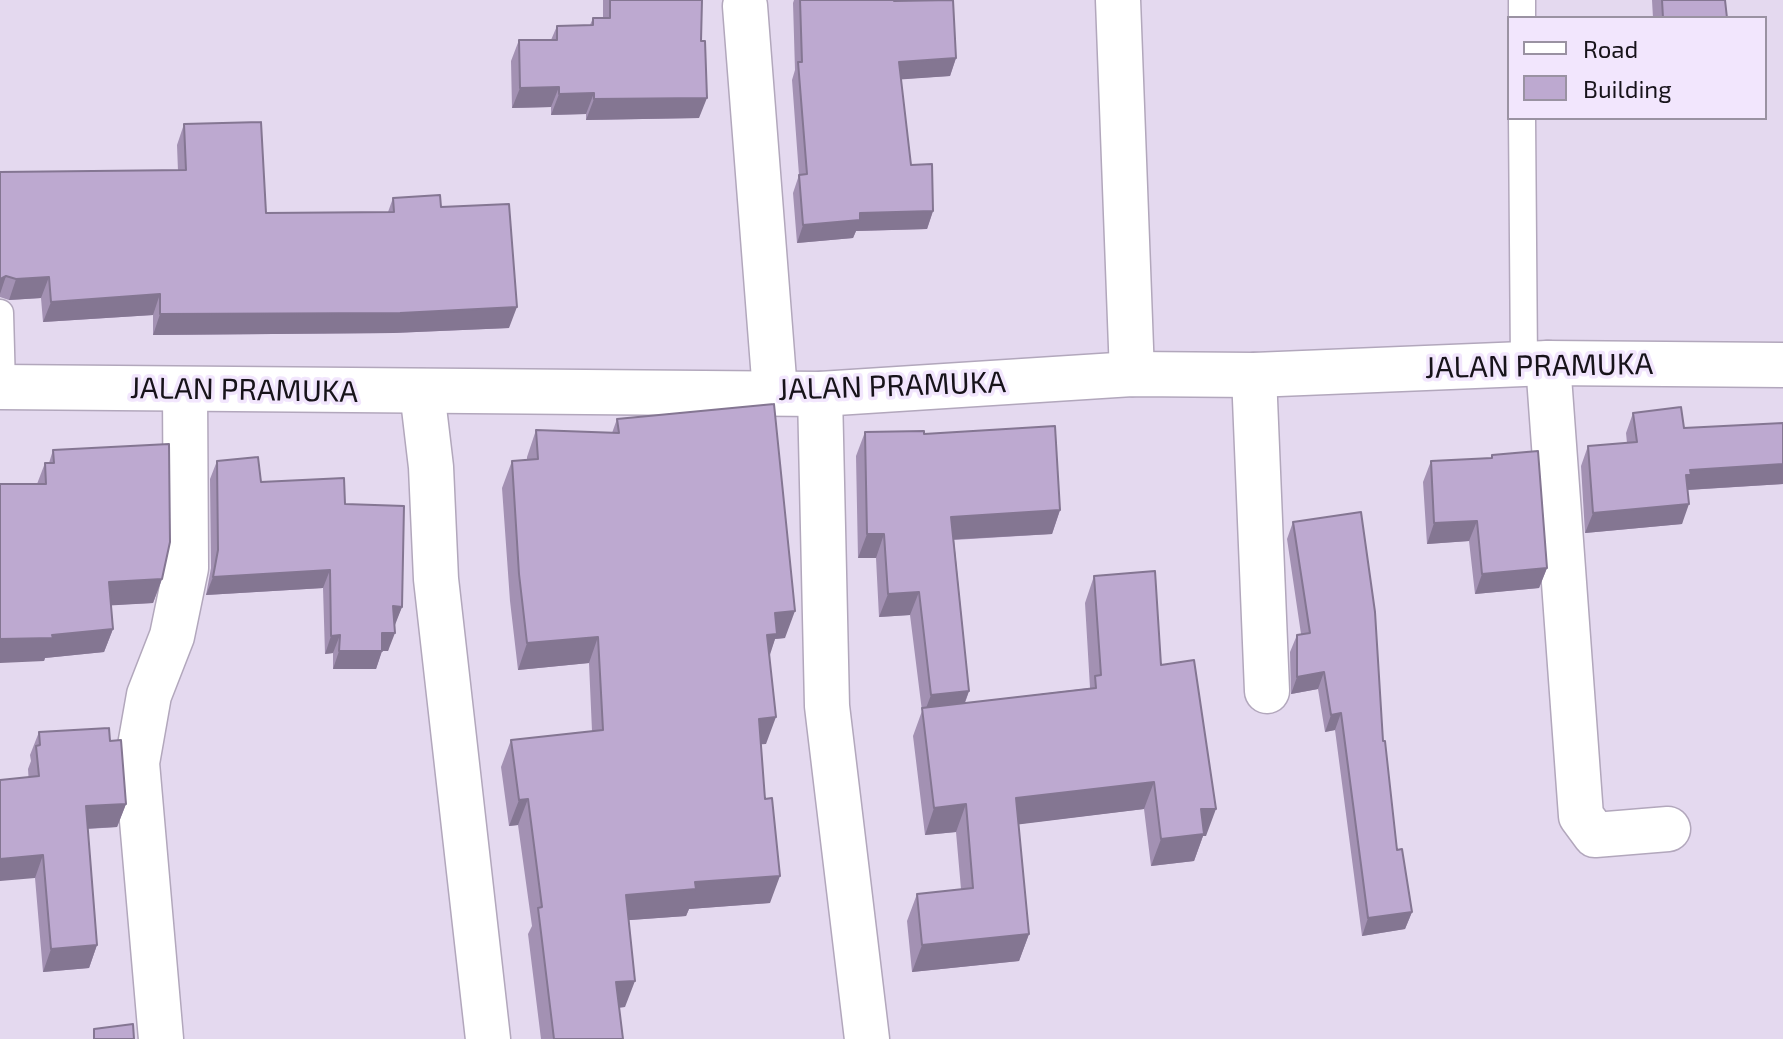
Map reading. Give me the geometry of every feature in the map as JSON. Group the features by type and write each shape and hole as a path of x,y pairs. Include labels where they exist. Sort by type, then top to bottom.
{"street":[{"path":"1118,0 1132,374"},
{"path":"745,6 775,392"},
{"path":"1536,364 1581,816 1595,835 1668,829"},
{"name":"JALAN PRAMUKA","path":"1,387 820,394 1132,374 1254,375 1536,364 1783,365"},
{"path":"1254,375 1267,691"},
{"path":"161,1039 137,763 149,695 172,636 186,568 185,390"},
{"path":"422,391 431,467 436,579 488,1039"},
{"path":"820,394 827,706 867,1039"}],"lane":[{"path":"1522,120 1536,364"},
{"path":"0,313 1,387"}],"building":[{"path":"610,0 702,0 701,41 705,41 707,98 594,99 594,93 559,94 559,87 520,88 519,40 557,40 557,26 593,25 593,18 610,18"},
{"path":"800,0 953,0 956,58 899,62 911,165 932,164 933,211 860,213 860,220 803,225 799,175 807,174 798,62 802,62"},
{"path":"1662,0 1725,0 1727,16 1663,16"},
{"path":"261,122 266,213 394,212 393,198 440,195 441,207 509,204 517,307 400,313 160,314 160,294 51,302 49,277 16,279 6,276 0,279 0,172 186,170 184,124"},
{"path":"774,404 795,611 775,613 777,634 767,635 776,717 759,719 765,799 772,798 780,876 695,882 696,889 626,895 635,981 616,982 623,1039 554,1039 528,799 519,800 511,740 603,730 598,637 527,643 512,461 538,459 536,430 619,433 617,419"},
{"path":"1681,407 1684,428 1783,423 1783,464 1690,470 1691,475 1686,475 1689,504 1593,513 1588,446 1637,442 1633,413"},
{"path":"1055,426 1060,510 951,517 969,691 931,695 919,592 888,594 884,534 867,534 865,432 924,431 924,434"},
{"path":"169,444 170,542 162,579 109,582 113,629 52,635 53,638 0,639 0,484 46,484 45,463 54,463 53,450"},
{"path":"1538,451 1547,568 1482,574 1477,521 1434,523 1431,461 1492,458 1492,455"},
{"path":"258,457 261,482 344,478 345,504 404,506 402,607 393,606 395,633 382,633 382,651 339,651 340,635 331,636 330,570 213,577 218,550 217,461"},
{"path":"1361,512 1375,612 1383,741 1397,850 1402,849 1412,912 1368,918 1341,713 1331,715 1324,672 1297,677 1297,635 1310,633 1293,522"},
{"path":"1155,571 1161,665 1194,660 1216,809 1201,809 1204,834 1161,839 1154,782 1016,798 1029,934 922,945 917,894 973,888 966,804 934,808 922,708 1096,688 1095,676 1101,675 1094,576"},
{"path":"109,728 110,741 121,740 126,804 86,806 97,945 51,949 43,855 0,859 0,780 39,776 36,746 40,745 39,732"},
{"path":"133,1024 134,1039 94,1039 94,1029"}]}
